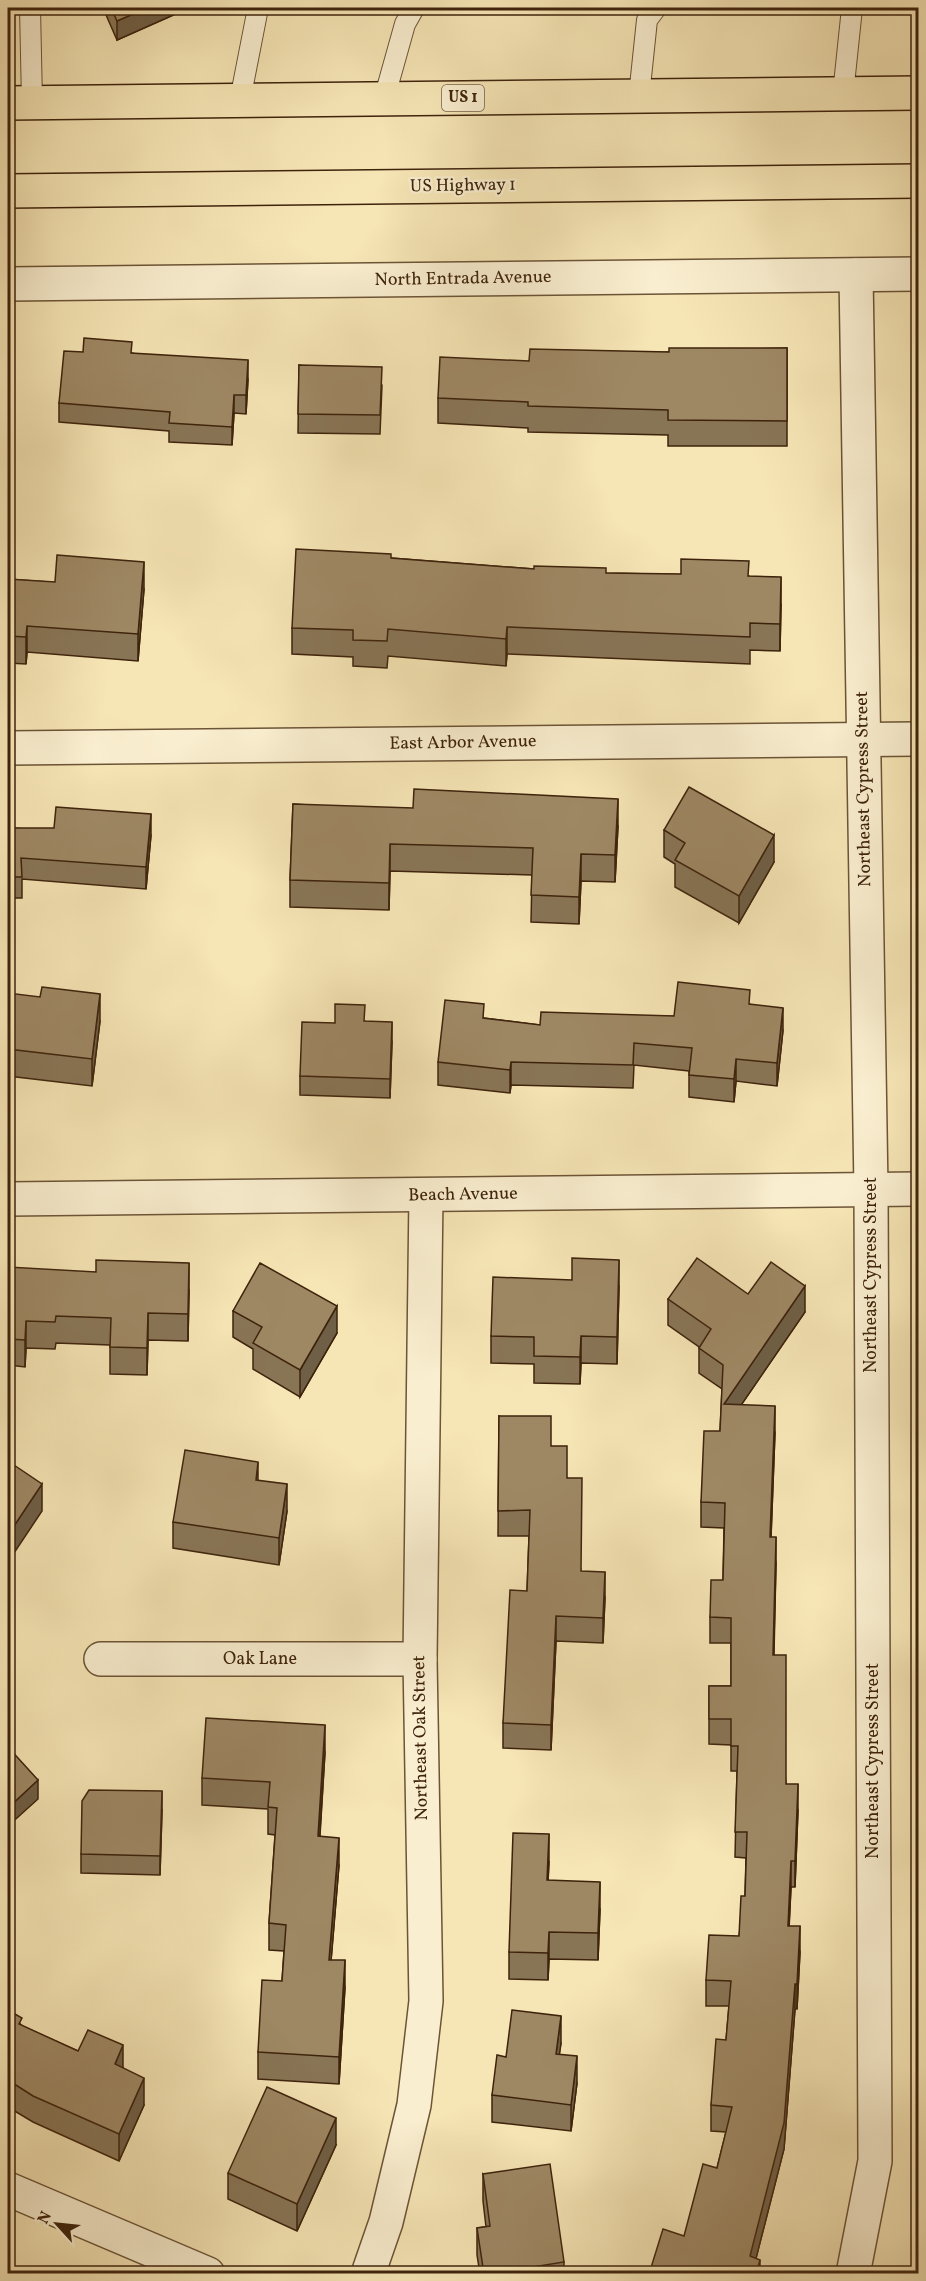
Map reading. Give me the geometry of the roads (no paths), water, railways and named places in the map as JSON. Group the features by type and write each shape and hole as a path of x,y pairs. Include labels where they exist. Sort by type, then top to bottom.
{"main road":[{"name":"US 1","path":"20,103 918,93"},
{"name":"US Highway 1","path":"8,191 918,181"}],"street":[{"name":"North Entrada Avenue","path":"8,284 918,274"},
{"name":"Northeast Cypress Street","path":"853,2274 875,2161 871,1189 856,275"},
{"name":"East Arbor Avenue","path":"8,748 918,739"},
{"name":"Beach Avenue","path":"8,1199 918,1189"},
{"name":"Northeast Oak Street","path":"369,2274 386,2222 414,2105 426,2001 420,1659 426,1196"},
{"name":"Oak Lane","path":"101,1659 420,1659"},
{"path":"8,2189 208,2274"}],"lane":[{"path":"20,103 30,8"},
{"path":"240,100 258,8"},
{"path":"384,99 405,24 414,8"},
{"path":"639,96 647,20 656,8"},
{"path":"843,94 852,8"}]}
